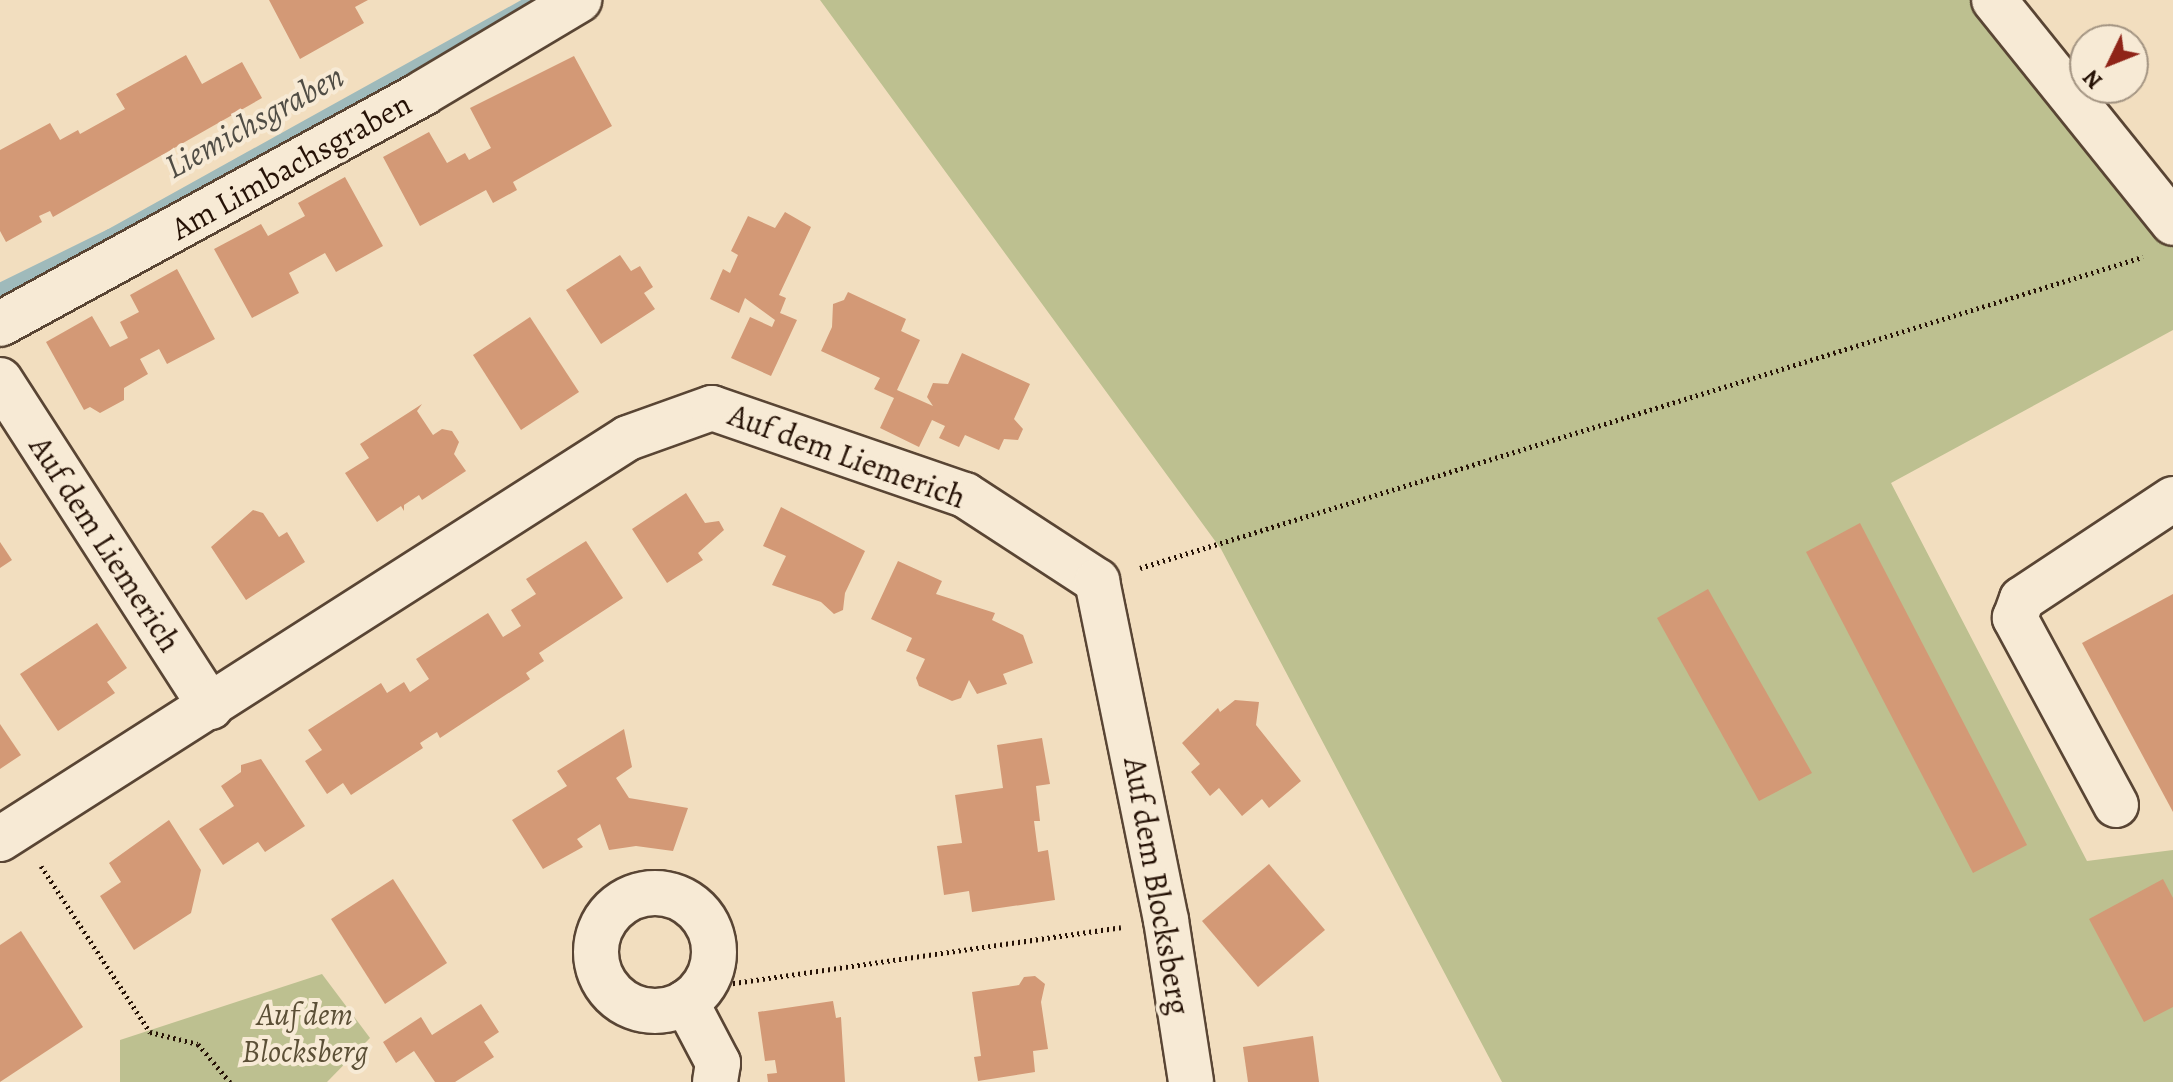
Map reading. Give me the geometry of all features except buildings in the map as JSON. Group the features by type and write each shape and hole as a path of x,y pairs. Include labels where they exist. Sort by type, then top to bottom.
{"street":[{"name":"Am Limbachsgraben","path":"0,324 423,93 579,0"},
{"path":"1994,0 2165,238"},
{"name":"Auf dem Liemerich","path":"0,380 211,707"},
{"name":"Auf dem Liemerich","path":"8,834 628,438 712,408 965,495 1097,581"},
{"path":"2116,805 2015,618 2022,599 2173,499"},
{"name":"Auf dem Blocksberg","path":"1097,581 1166,920 1191,1082"},
{"path":"694,995 718,1063 715,1082"}],"path":[{"path":"1097,581 2165,238"},
{"path":"8,834 150,1032 198,1044 230,1082"},
{"path":"694,995 1166,920"}],"green space":[{"path":"820,0 1986,0 2173,233 2173,330 1891,483 2087,861 2173,850 2173,1082 1502,1082 1221,549"},
{"name":"Auf dem Blocksberg","path":"322,974 370,1038 327,1082 120,1082 120,1040"}],"waterway":[{"name":"Liemichsgraben","path":"0,290 110,236 535,0"}]}
